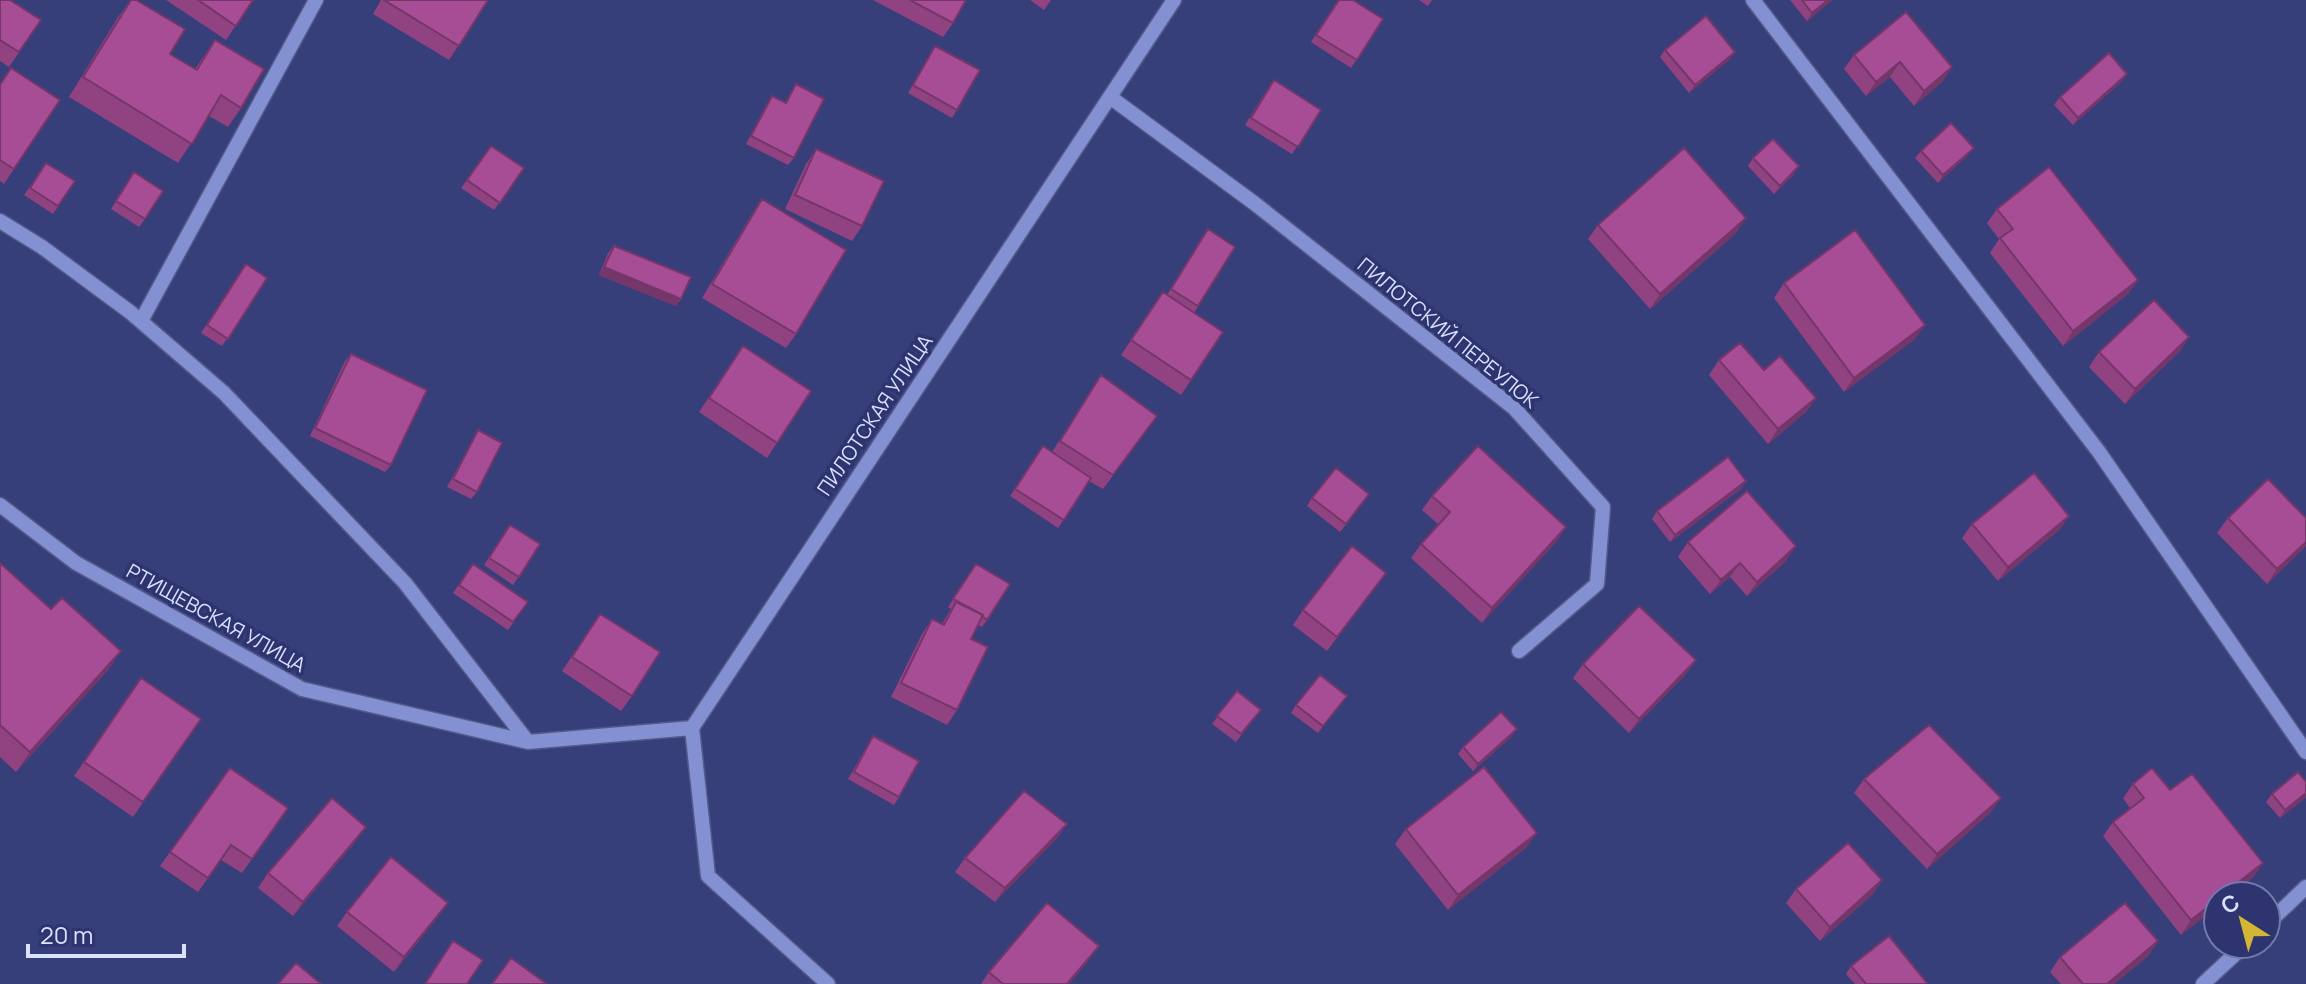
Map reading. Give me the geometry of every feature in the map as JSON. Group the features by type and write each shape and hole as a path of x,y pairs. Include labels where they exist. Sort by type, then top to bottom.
{"street":[{"path":"141,321 316,0"},
{"name":"ПИЛОТСКАЯ УЛИЦА","path":"692,728 1174,0"},
{"path":"1753,0 2099,452 2306,752"},
{"name":"ПИЛОТСКИЙ ПЕРЕУЛОК","path":"1110,97 1254,203 1514,408 1603,507 1597,584 1519,651"},
{"path":"0,221 42,247 141,321 224,393 405,583 528,742"},
{"name":"РТИЩЕВСКАЯ УЛИЦА","path":"0,505 76,563 302,689 528,742 692,728"},
{"path":"692,728 708,876 828,984"},
{"path":"2282,910 2306,887"},
{"path":"2203,984 2229,960"}],"building":[{"path":"0,0 10,0 41,20 19,52 0,40"},
{"path":"131,0 185,29 170,54 197,70 215,40 264,69 241,108 221,95 192,144 83,77"},
{"path":"198,0 253,0 236,26"},
{"path":"384,0 488,0 459,46"},
{"path":"910,0 966,0 953,23"},
{"path":"1339,0 1353,0 1383,19 1357,60 1316,35"},
{"path":"1802,0 1828,0 1812,13"},
{"path":"1906,12 1952,67 1924,91 1900,62 1876,82 1854,55"},
{"path":"1706,16 1735,52 1695,85 1665,50"},
{"path":"935,46 980,70 957,110 913,85"},
{"path":"2109,53 2127,74 2078,118 2060,97"},
{"path":"11,68 60,100 14,169 0,160 0,85"},
{"path":"1274,80 1321,110 1298,147 1251,118"},
{"path":"796,84 824,99 794,158 751,136 772,96 786,103"},
{"path":"1951,123 1974,148 1943,175 1921,151"},
{"path":"1773,139 1799,166 1780,186 1753,158"},
{"path":"491,146 524,168 500,203 467,180"},
{"path":"1684,148 1746,218 1660,294 1598,225"},
{"path":"816,149 884,181 862,226 795,195"},
{"path":"46,163 75,181 58,206 30,188"},
{"path":"2049,167 2138,280 2073,331 2000,238 2013,229 1997,209"},
{"path":"134,172 163,191 145,219 116,201"},
{"path":"762,199 846,250 796,334 712,284"},
{"path":"1208,229 1235,247 1198,306 1171,289"},
{"path":"1855,230 1925,325 1854,378 1784,283"},
{"path":"614,246 691,277 681,299 604,267"},
{"path":"246,264 267,278 228,339 207,325"},
{"path":"1163,292 1223,332 1191,380 1131,340"},
{"path":"2154,300 2189,337 2135,389 2099,352"},
{"path":"1740,343 1764,370 1780,356 1816,398 1778,429 1719,360"},
{"path":"743,346 811,391 777,443 709,398"},
{"path":"351,354 427,390 391,465 315,428"},
{"path":"1101,375 1157,416 1113,475 1060,441"},
{"path":"478,430 502,443 477,492 453,479"},
{"path":"1043,446 1091,478 1064,520 1015,489"},
{"path":"1478,446 1566,527 1492,608 1421,544 1450,512 1432,496"},
{"path":"1728,457 1746,481 1675,535 1657,511"},
{"path":"1336,468 1369,494 1346,524 1312,498"},
{"path":"2034,473 2069,516 2008,567 1972,524"},
{"path":"2268,479 2306,518 2306,542 2277,569 2228,518"},
{"path":"1747,491 1796,546 1757,582 1740,563 1721,580 1688,542"},
{"path":"510,525 540,544 519,577 489,558"},
{"path":"1352,546 1386,573 1337,637 1303,610"},
{"path":"0,563 51,609 62,598 121,651 30,752 0,725"},
{"path":"473,564 528,602 513,622 459,585"},
{"path":"976,564 1010,584 987,620 953,599"},
{"path":"956,602 983,615 971,639 988,647 957,710 901,683 932,619 944,625"},
{"path":"1639,606 1696,660 1639,719 1583,664"},
{"path":"600,614 660,652 632,696 572,657"},
{"path":"1320,675 1347,696 1323,726 1296,705"},
{"path":"141,678 201,719 143,802 84,762"},
{"path":"1237,691 1261,710 1241,734 1217,716"},
{"path":"1501,712 1517,729 1478,764 1463,747"},
{"path":"1929,725 2001,798 1937,854 1864,779"},
{"path":"873,736 919,761 899,797 854,772"},
{"path":"1484,767 1537,833 1458,895 1406,829"},
{"path":"230,768 288,808 252,859 231,845 208,878 170,852"},
{"path":"2152,768 2170,790 2192,774 2263,863 2241,880 2202,880 2202,911 2191,920 2113,822 2144,798 2133,784"},
{"path":"2298,772 2306,782 2306,793 2285,810 2272,794"},
{"path":"1024,791 1067,824 1005,888 965,858"},
{"path":"332,798 366,827 303,902 268,873"},
{"path":"1848,843 1882,880 1830,927 1796,889"},
{"path":"391,857 448,903 404,957 347,912"},
{"path":"1047,903 1099,946 1067,984 1003,984 989,972"},
{"path":"2125,903 2158,941 2107,984 2083,984 2060,957"},
{"path":"1889,936 1926,984 1866,984 1851,966"},
{"path":"453,941 483,960 467,984 425,984"},
{"path":"511,958 547,984 492,984"},
{"path":"296,963 321,984 278,984"}]}
